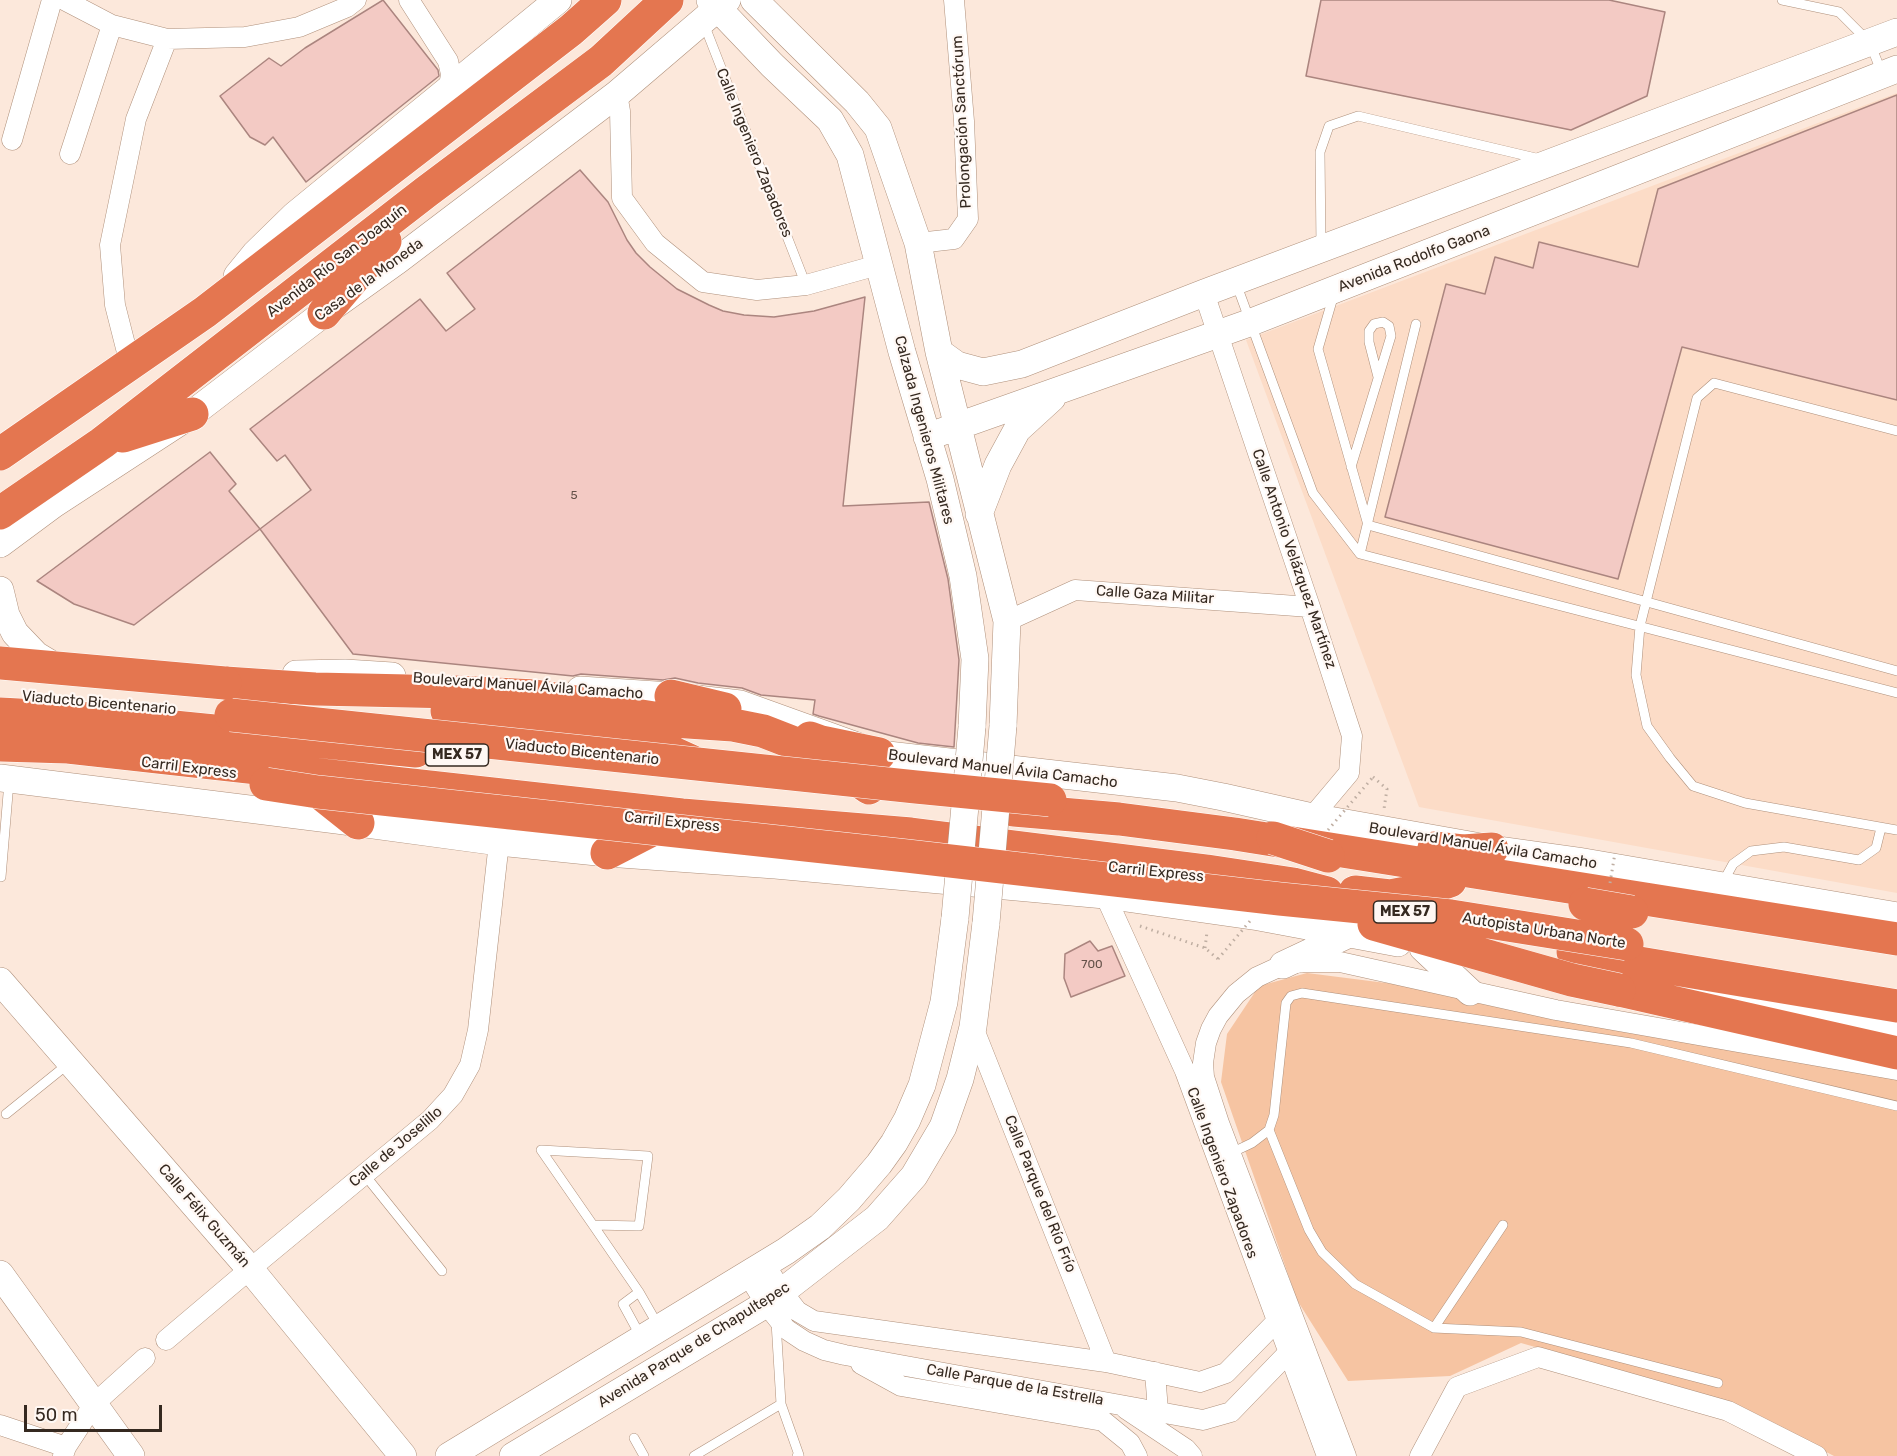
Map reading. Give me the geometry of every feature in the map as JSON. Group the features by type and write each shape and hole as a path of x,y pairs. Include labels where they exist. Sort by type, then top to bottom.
{"highway":[{"path":"0,454 170,349 189,324 571,30 604,0"},
{"name":"Avenida Río San Joaquín","path":"3,531 102,443 426,192 601,61 667,0"},
{"path":"324,313 426,192"},
{"path":"0,474 101,403 137,371"},
{"path":"0,487 105,413 137,371"},
{"path":"102,443 192,414"},
{"path":"0,663 315,689 606,697 681,713 738,712"},
{"path":"82,676 453,712 638,737 736,782"},
{"name":"Viaducto Bicentenario","path":"0,696 87,700 1172,812 1217,822 1365,866 1450,881"},
{"path":"535,696 604,706 635,715"},
{"path":"672,696 765,720 821,742 879,754"},
{"path":"453,712 635,715 698,724 733,725 763,731 817,752 881,795"},
{"name":"Boulevard Manuel Ávila Camacho","path":"0,714 93,719 881,795 914,801 1119,819 1235,834 1897,939"},
{"name":"MEX 57","path":"0,745 68,747 682,814 911,834 1208,871 1293,884 1542,946 1897,1006"},
{"name":"Carril Express","path":"2,767 69,755 716,827 1390,896 1427,889 1450,881"},
{"path":"2,767 105,764 1112,888"},
{"path":"293,772 358,823"},
{"path":"607,853 682,814"},
{"path":"1278,842 1307,834 1463,851 1492,849"},
{"path":"1450,881 1897,955"},
{"name":"Autopista Urbana Norte","path":"1112,888 1280,899 1451,916 1897,987"},
{"name":"Carril Express","path":"1344,891 1451,916"},
{"path":"1280,899 1572,980 1897,1053"}],"main road":[{"path":"222,299 255,254 274,234 558,0"},
{"name":"Calzada Ingenieros Militares","path":"754,0 857,102 878,128 918,243 939,352 1006,621 1003,726 994,825"},
{"name":"Calzada Ingenieros Militares","path":"715,7 830,120 850,155 878,265 940,479 963,576 975,659 972,727 955,918"},
{"name":"Casa de la Moneda","path":"3,531 54,504 192,414 617,94 715,7"},
{"path":"939,352 957,365 983,372 1022,364 1204,293 1897,32"},
{"name":"Avenida Rodolfo Gaona","path":"927,437 1249,323 1890,72"},
{"path":"1564,158 1590,189"},
{"path":"979,514 998,465 1017,430 1061,390"},
{"path":"0,564 3,531"},
{"path":"0,590 6,615 15,633 36,655 82,676"},
{"name":"Boulevard Manuel Ávila Camacho","path":"0,675 345,673 672,696 740,704 879,754 1177,788 1312,817 1897,916"},
{"path":"2,767 358,823 499,842 607,853 1112,888 1424,948 1629,979 1897,1031"},
{"name":"Avenida Parque de Chapultepec","path":"513,1456 779,1304 877,1218 914,1176 943,1127 960,1079 974,1027 994,825"},
{"name":"Avenida Parque de Chapultepec","path":"449,1456 804,1240 849,1199 879,1164 907,1120 922,1085 944,1002 955,918"},
{"path":"1283,965 1349,934"},
{"path":"1424,948 1470,992"},
{"name":"Calle Félix Guzmán","path":"0,981 250,1269 403,1456"},
{"path":"928,1066 960,1079"},
{"path":"0,1274 131,1456"}],"street":[{"path":"12,140 52,0"},
{"path":"64,0 112,25 167,39 245,37 299,27 347,7 357,0"},
{"path":"409,0 448,61 451,74 449,88"},
{"name":"Prolongación Sanctórum","path":"918,243 954,239 968,219 964,121 954,0"},
{"path":"70,154 112,25"},
{"path":"137,371 115,305 110,245 136,119 167,39"},
{"path":"617,94 620,111 622,198 655,243 703,282 757,290 806,285 878,265"},
{"name":"Calle Antonio Velázquez Martínez","path":"1204,293 1352,736 1350,773 1312,817"},
{"name":"Calle Gaza Militar","path":"1006,621 1075,590 1310,607"},
{"name":"Calle de Joselillo","path":"166,1340 442,1108 458,1088 470,1065 478,1030 499,842"},
{"name":"Calle Ingeniero Zapadores","path":"1112,888 1185,1071 1224,1156 1298,1351 1346,1456"},
{"path":"1283,965 1302,962 1340,963 1470,992 1633,1024 1897,1071"},
{"name":"Calle Ingeniero Zapadores","path":"1224,1156 1219,1123 1208,1092 1203,1063 1206,1043 1222,1010 1236,994 1257,977 1283,965"},
{"name":"Calle Parque del Río Frío","path":"974,1027 1106,1362"},
{"name":"Calle Parque de la Estrella","path":"757,1270 779,1304 786,1329 824,1350 1203,1420 1231,1412 1298,1351"},
{"name":"Calle Parque de la Estrella","path":"779,1304 814,1321 1106,1362 1200,1382 1226,1374 1285,1318"},
{"name":"Calle Ingeniero Zapadores","path":"1298,1351 1327,1456"},
{"path":"845,1355 901,1386 1103,1421 1130,1443 1137,1456"},
{"path":"0,1425 65,1452 94,1404 146,1358"},
{"path":"1420,1456 1457,1387 1538,1358 1728,1411 1817,1456"},
{"path":"1155,1372 1158,1411"},
{"path":"1119,1404 1186,1449 1192,1456"}],"lane":[{"path":"1782,0 1839,12 1870,43 1890,72"},
{"name":"Calle Ingeniero Zapadores","path":"715,7 806,285"},
{"path":"1321,249 1320,152 1329,126 1358,116 1564,158"},
{"path":"1235,282 1313,493 1360,554 1897,693"},
{"path":"1336,289 1318,349 1368,525"},
{"path":"1351,467 1391,336 1389,326 1383,322 1374,324 1369,331 1369,342 1378,376"},
{"path":"1360,554 1416,324"},
{"path":"1897,431 1714,383 1697,398 1640,626 1636,675 1647,726 1693,786 1744,803 1897,830"},
{"path":"1368,525 1897,671"},
{"path":"1,877 2,767"},
{"path":"1720,886 1733,864 1751,851 1784,847 1859,860 1876,848 1881,828"},
{"path":"1224,1156 1252,1143 1269,1130 1274,1115 1286,1003 1291,996 1302,993 1631,1042 1897,1106"},
{"path":"6,1114 70,1062"},
{"path":"1269,1130 1309,1230 1322,1252 1355,1284 1434,1328 1521,1332 1718,1383"},
{"path":"593,1225 639,1226 648,1156 542,1150 639,1293 651,1334"},
{"path":"364,1174 442,1271"},
{"path":"1434,1328 1503,1225"},
{"path":"639,1293 623,1304 651,1334"},
{"path":"779,1304 781,1404 799,1455 796,1456"},
{"path":"694,1456 781,1404"},
{"path":"634,1438 644,1456"}],"path":[{"path":"1373,777 1387,789"},
{"path":"1205,948 1218,959"}],"shaded area":[{"path":"1897,93 1897,893 1419,807 1246,340"},
{"path":"1307,973 1441,990 1897,1080 1897,1456 1834,1456 1730,1402 1521,1343 1450,1376 1348,1381 1297,1300 1221,1082 1227,1034 1259,986"}],"building":[{"path":"383,0 438,70 439,76 306,182 273,137 265,145 250,137 220,96 269,58 281,66 305,48"},
{"path":"1321,0 1609,0 1665,12 1647,96 1571,130 1306,76"},
{"path":"1897,95 1897,400 1682,347 1618,579 1385,517 1446,284 1485,294 1495,257 1533,268 1539,242 1638,267 1658,189"},
{"path":"580,170 608,202 636,253 677,289 709,305 723,311 744,315 774,317 814,311 865,297 843,506 929,502 948,579 959,660 954,747 918,743 813,714 815,700 761,695 742,688 675,678 663,680 581,674 573,676 353,654 260,529 311,490 285,455 277,461 250,429 420,299 446,331 475,309 447,273"},
{"path":"210,452 236,484 229,491 260,529 134,625 74,604 37,581"},
{"path":"1090,941 1098,951 1112,946 1125,976 1071,997 1064,978 1065,954"}]}
